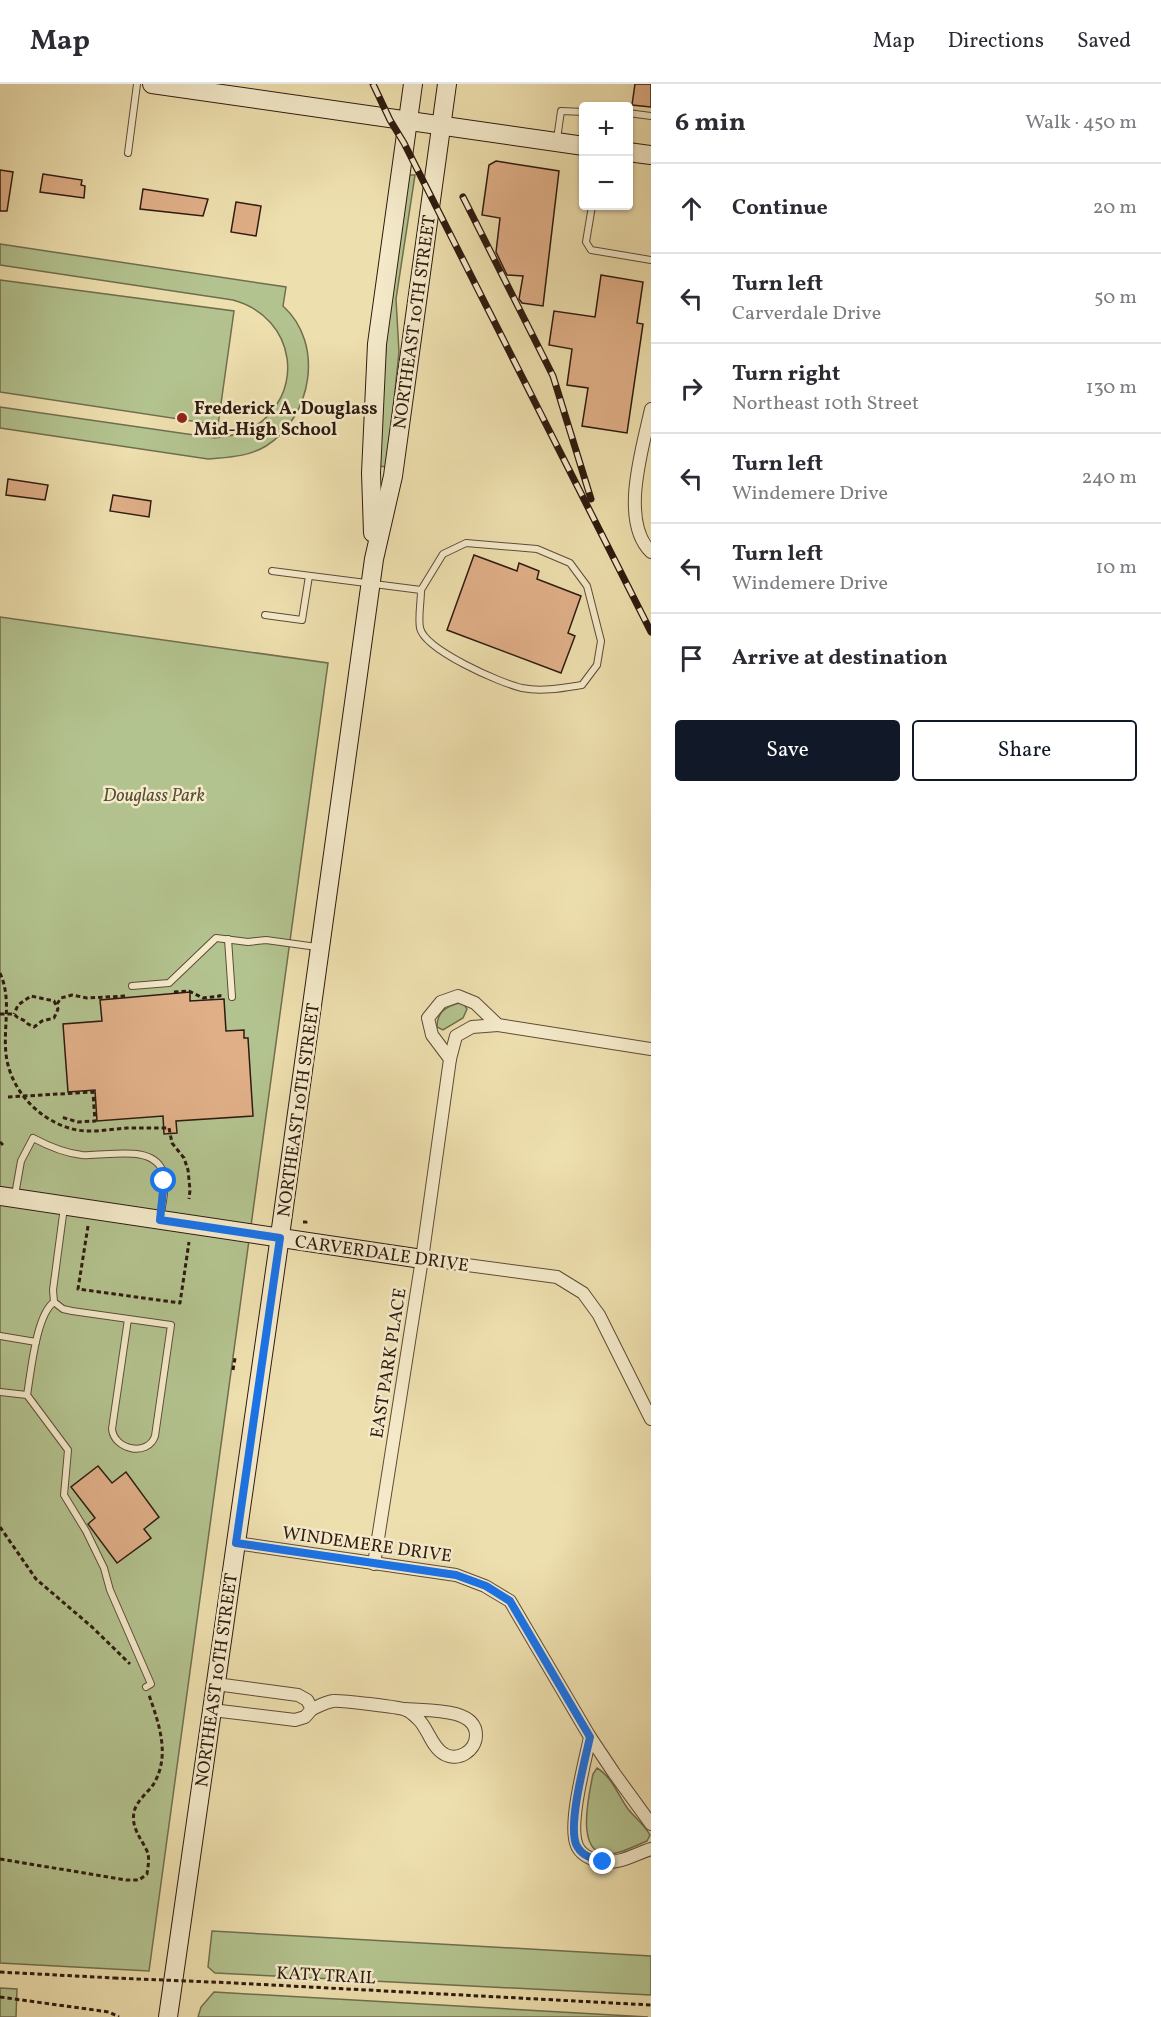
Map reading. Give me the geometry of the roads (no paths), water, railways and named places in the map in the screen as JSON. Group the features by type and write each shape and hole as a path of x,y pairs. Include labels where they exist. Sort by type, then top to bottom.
{"main road":[{"path":"152,84 579,146"},
{"name":"NORTHEAST 10TH STREET","path":"374,559 371,473 378,344 413,84"},
{"name":"NORTHEAST 10TH STREET","path":"168,2017 280,1238 370,584 393,476 447,84"},
{"path":"633,153 651,155"},
{"name":"CARVERDALE DRIVE","path":"7,1197 423,1259"}],"street":[{"path":"647,548 634,508 637,475 651,409"},
{"path":"450,1059 432,1035 428,1018 441,1002 458,996 475,1003 498,1025"},
{"name":"EAST PARK PLACE","path":"374,1564 423,1259 450,1059 456,1036 472,1026 498,1025 651,1049"},
{"name":"CARVERDALE DRIVE","path":"423,1259 556,1277 583,1293 599,1315 651,1419"},
{"name":"WINDEMERE DRIVE","path":"236,1543 456,1575 486,1586 510,1601 590,1737 651,1824"},
{"path":"216,1684 298,1695 307,1700 312,1708"},
{"path":"212,1710 295,1720 304,1717 312,1708 335,1700 406,1710 453,1713 466,1716 474,1724 476,1736 473,1747 464,1755 453,1757 442,1754 418,1718 406,1710"},
{"path":"590,1737 574,1814 576,1844 585,1856 603,1862 620,1861 651,1849"}],"lane":[{"path":"128,153 137,84"},
{"path":"556,143 561,111 579,112"},
{"path":"633,114 651,116"},
{"path":"591,210 586,243 591,250 651,260"},
{"path":"466,543 537,549 570,563 587,586 601,641 597,665 582,685 558,689 522,688 479,673 432,645 420,629 421,590 443,554 466,543"},
{"path":"272,571 421,590"},
{"path":"265,615 302,620 309,576"},
{"path":"132,986 169,984 216,938 249,942 266,940 320,947"},
{"path":"228,939 232,997"},
{"path":"7,1197 33,1138 73,1153 142,1155 156,1162 163,1173 164,1188 160,1220"},
{"path":"64,1206 53,1290 54,1302 63,1309 72,1311 171,1325 155,1436 150,1446 142,1448 122,1446 116,1442 112,1429 128,1319"},
{"path":"54,1302 47,1307 36,1342 27,1395 68,1450 64,1495 86,1531 104,1568 110,1590 151,1684 146,1687"},
{"path":"0,1336 36,1342"},
{"path":"0,1392 27,1395"}],"railway":[{"path":"373,84 651,632"},
{"path":"463,197 553,376 591,499"}],"place":[{"name":"Frederick A. Douglass Mid-High School","path":"182,418"}],"park label":[{"name":"Douglass Park","path":"154,795"}]}
